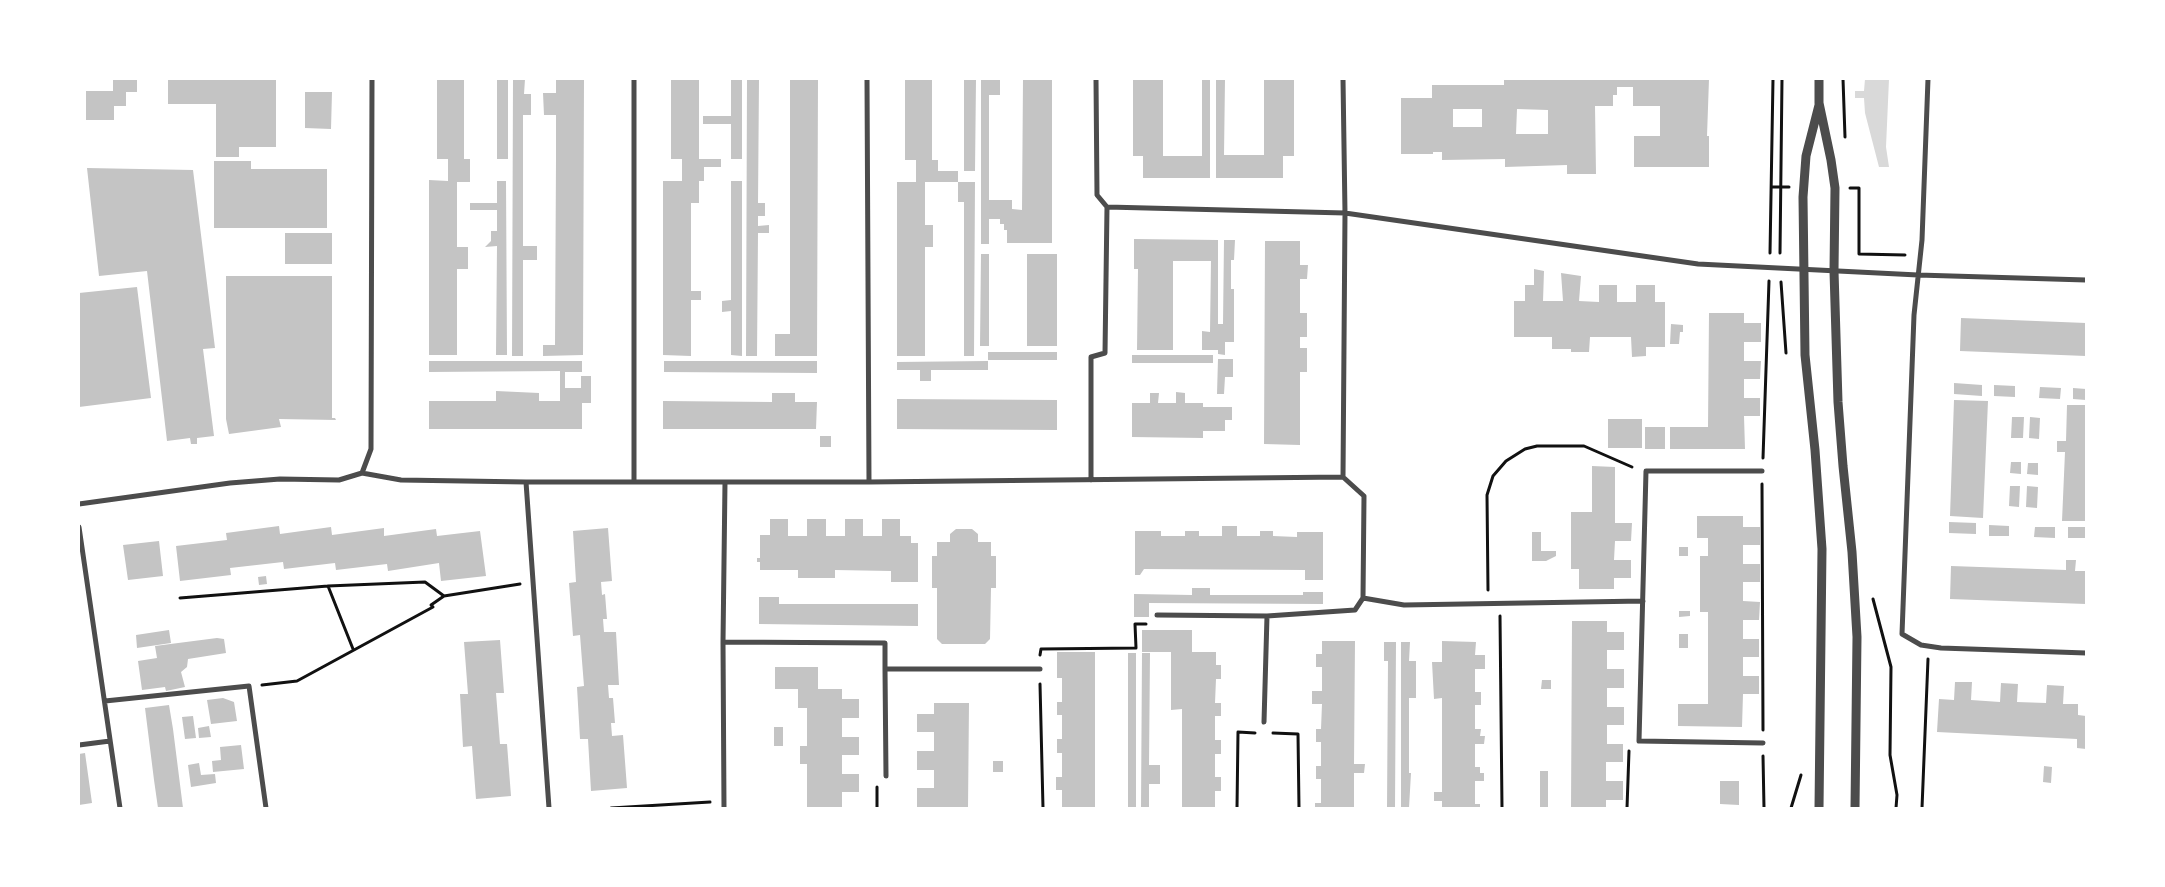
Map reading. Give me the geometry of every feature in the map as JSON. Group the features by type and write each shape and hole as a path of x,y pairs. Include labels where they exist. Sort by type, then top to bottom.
{"street":[{"path":"362,473 371,449 372,79"},
{"path":"634,79 634,482"},
{"path":"867,79 869,482"},
{"path":"1091,480 1091,357 1105,353 1107,207 1097,196 1096,79"},
{"path":"1343,79 1345,213 1343,477"},
{"path":"1819,79 1819,103 1835,188 1834,271 1839,420 1858,636 1856,808"},
{"path":"1928,79 1922,240 1914,315 1902,634 1921,645 1941,648 2086,653"},
{"path":"1819,103 1806,156 1803,187 1804,354 1815,450 1822,549 1819,808"},
{"path":"1107,207 1345,213 1698,264 1918,275 2086,280"},
{"path":"1762,471 1646,471 1639,741 1763,743"},
{"path":"79,504 230,483 280,479 339,480 362,473 401,480 526,482 869,482 1343,477 1364,496 1363,598 1356,610 1267,616 1157,615"},
{"path":"526,482 549,808"},
{"path":"724,808 723,642 725,482"},
{"path":"79,527 120,808"},
{"path":"1363,598 1404,605 1643,601"},
{"path":"1264,722 1267,616"},
{"path":"723,642 885,643 886,776"},
{"path":"885,669 1040,669"},
{"path":"105,701 249,686 266,808"},
{"path":"79,745 110,741"}],"path":[{"path":"1764,808 1762,471 1773,79"},
{"path":"1782,79 1780,267 1787,360"},
{"path":"1842,79 1846,142"},
{"path":"1850,180 1850,196"},
{"path":"1488,604 1487,495 1493,476 1506,461 1525,449 1537,446 1584,446 1646,474"},
{"path":"180,598 328,586 425,582 444,596"},
{"path":"249,686 297,681 433,607 431,605 444,596 533,582"},
{"path":"328,586 353,649"},
{"path":"1870,591 1891,668 1890,755 1897,795 1896,808"},
{"path":"1500,604 1502,808"},
{"path":"1043,808 1041,649 1136,648 1135,624 1156,623 1157,615"},
{"path":"1922,808 1928,656"},
{"path":"1237,808 1238,732 1298,734 1299,808"},
{"path":"1627,808 1629,752 1639,741"},
{"path":"1791,808 1802,767"},
{"path":"611,808 724,801"}],"shaded area":[{"path":"1865,79 1889,79 1886,147 1889,167 1879,167 1865,113 1864,98 1855,98 1855,91 1864,91"}],"building":[{"path":"113,79 137,79 137,92 126,92 126,106 114,106 114,120 86,120 86,91 113,91"},
{"path":"168,79 276,80 276,147 239,147 239,157 216,157 216,104 168,104"},
{"path":"437,79 464,79 464,159 470,159 470,182 457,182 457,247 468,247 468,269 457,269 457,355 429,355 429,180 448,181 448,159 437,159"},
{"path":"497,79 508,79 508,159 497,159"},
{"path":"513,79 525,79 524,94 531,94 531,115 523,115 523,246 537,246 537,260 523,260 523,356 512,356"},
{"path":"556,79 584,79 583,355 543,356 543,345 555,345 556,115 544,115 543,93 556,93"},
{"path":"671,79 699,79 699,159 721,159 721,167 704,167 704,181 699,181 699,203 691,203 691,291 701,291 701,300 691,300 691,356 663,355 663,181 682,181 682,159 671,159"},
{"path":"731,79 742,79 742,159 731,159 731,124 703,124 703,116 731,116"},
{"path":"747,79 759,79 758,203 765,203 765,216 758,216 758,226 769,225 769,233 758,233 757,356 746,356"},
{"path":"790,79 818,79 817,356 775,356 775,334 790,334"},
{"path":"905,79 932,79 932,160 938,160 938,171 958,171 958,182 925,182 925,225 933,225 933,247 925,247 925,356 897,356 897,182 916,182 916,160 905,160"},
{"path":"964,79 976,79 975,171 964,171"},
{"path":"981,79 1000,79 1000,95 989,95 989,200 1012,200 1012,209 1022,210 1023,79 1052,79 1052,243 1007,243 1007,230 1004,230 1004,224 1000,224 1000,219 989,219 989,244 981,244"},
{"path":"1133,79 1163,79 1163,156 1202,156 1202,79 1210,79 1210,178 1143,178 1143,156 1133,156"},
{"path":"1216,79 1225,79 1224,155 1264,155 1264,79 1294,79 1294,156 1283,156 1283,178 1216,178"},
{"path":"1504,79 1709,79 1707,136 1709,136 1709,167 1634,167 1634,136 1660,136 1660,106 1633,106 1633,87 1617,87 1617,95 1613,95 1613,106 1595,106 1596,174 1567,174 1567,165 1505,167 1505,159 1442,160 1442,152 1433,152 1433,154 1401,154 1401,98 1432,98 1432,85 1504,85","holes":["1453,109 1482,109 1482,127 1453,127","1517,109 1548,110 1548,134 1516,134"]},
{"path":"305,92 332,92 331,129 305,128"},
{"path":"214,161 251,161 251,169 327,169 327,228 214,228"},
{"path":"87,168 193,170 215,348 203,349 214,436 197,438 197,444 191,444 190,438 167,441 147,271 99,276"},
{"path":"497,181 506,181 507,355 496,355 497,246 485,247 491,241 491,231 497,231 497,210 470,210 470,203 497,203"},
{"path":"731,181 742,181 742,356 731,355 731,311 722,312 722,301 731,300"},
{"path":"958,182 975,182 974,356 964,356 964,202 958,202"},
{"path":"285,233 332,233 332,264 285,264"},
{"path":"1134,239 1218,240 1218,324 1223,324 1224,240 1235,240 1234,260 1231,260 1231,289 1234,289 1234,342 1225,342 1225,355 1218,354 1218,350 1202,350 1202,331 1210,332 1211,261 1173,261 1173,350 1137,350 1138,269 1134,269"},
{"path":"1265,241 1300,241 1300,265 1308,265 1307,279 1300,279 1300,313 1307,313 1307,337 1300,337 1300,348 1307,348 1307,372 1300,372 1300,445 1264,444"},
{"path":"981,254 989,254 989,346 980,346"},
{"path":"1027,254 1057,254 1057,346 1027,346"},
{"path":"1534,269 1544,271 1543,301 1563,301 1561,273 1581,276 1579,301 1599,302 1599,285 1617,285 1617,302 1636,302 1636,285 1655,285 1655,302 1665,302 1665,347 1646,347 1646,356 1632,357 1631,337 1590,337 1589,352 1571,352 1571,349 1552,349 1552,337 1514,337 1514,301 1525,301 1525,285 1534,285"},
{"path":"226,276 332,276 332,418 336,420 279,419 281,427 229,434 226,419"},
{"path":"137,287 151,398 79,407 79,293"},
{"path":"1709,313 1744,313 1744,323 1761,323 1761,342 1744,342 1744,361 1761,361 1760,379 1744,379 1744,398 1760,398 1760,416 1744,416 1745,449 1670,449 1670,427 1708,427"},
{"path":"1961,318 2086,323 2086,356 1960,351"},
{"path":"1671,324 1683,325 1679,344 1670,344"},
{"path":"988,352 1057,352 1057,360 988,360"},
{"path":"1132,355 1213,355 1213,363 1132,363"},
{"path":"1218,359 1233,359 1233,377 1225,377 1224,394 1217,394"},
{"path":"429,361 582,361 582,372 565,372 565,388 581,388 581,376 591,376 591,403 582,403 582,429 429,429 429,401 496,401 496,391 539,393 539,401 560,401 560,371 429,372"},
{"path":"664,361 817,361 817,373 664,372"},
{"path":"988,361 988,370 931,370 931,381 920,381 920,370 897,370 897,362"},
{"path":"1954,383 1982,385 1982,396 1954,394"},
{"path":"1994,385 2015,386 2015,397 1994,396"},
{"path":"2040,387 2061,388 2060,399 2039,398"},
{"path":"2073,388 2086,389 2086,400 2073,399"},
{"path":"1176,392 1185,393 1185,403 1203,403 1203,407 1232,407 1232,420 1225,420 1225,431 1203,431 1203,438 1132,437 1132,403 1150,403 1150,393 1159,393 1158,403 1176,403"},
{"path":"772,393 795,393 795,402 817,402 816,429 663,429 663,401 772,402"},
{"path":"897,399 1057,400 1057,430 897,429"},
{"path":"1954,400 1988,401 1983,518 1950,516"},
{"path":"2067,405 2086,405 2086,521 2062,521 2065,452 2057,452 2057,441 2066,441"},
{"path":"2012,417 2024,417 2023,438 2011,438"},
{"path":"2030,417 2040,418 2039,439 2029,438"},
{"path":"1608,419 1642,419 1642,448 1608,448"},
{"path":"1645,427 1665,427 1665,449 1645,449"},
{"path":"820,436 831,436 831,447 820,447"},
{"path":"2011,462 2021,462 2021,474 2010,473"},
{"path":"2028,463 2038,463 2038,475 2027,474"},
{"path":"1592,466 1615,467 1615,523 1632,523 1631,541 1615,541 1614,560 1631,560 1631,578 1614,578 1614,589 1579,589 1579,569 1571,569 1571,512 1592,512"},
{"path":"2010,486 2020,486 2019,507 2009,506"},
{"path":"2027,486 2038,487 2037,508 2026,507"},
{"path":"1697,516 1743,516 1743,527 1760,527 1760,545 1743,545 1743,564 1760,564 1760,582 1743,582 1743,601 1760,602 1759,620 1743,620 1743,639 1759,639 1759,657 1743,657 1743,676 1759,676 1759,694 1743,694 1742,727 1678,726 1678,704 1708,704 1708,612 1700,612 1700,556 1708,556 1708,538 1697,538"},
{"path":"770,519 788,519 788,536 807,536 807,519 826,519 826,536 845,536 845,519 863,519 863,536 882,536 882,519 900,519 900,536 911,536 911,543 918,543 918,582 891,582 891,571 835,570 835,578 798,578 798,570 760,570 760,562 757,562 757,558 760,558 760,535 770,535"},
{"path":"1949,522 1976,523 1976,534 1949,533"},
{"path":"1989,525 2009,526 2009,536 1989,536"},
{"path":"279,526 280,534 331,527 332,535 384,528 384,536 436,529 437,536 480,531 486,576 441,581 439,563 388,571 387,564 336,570 335,563 284,569 283,562 230,568 231,575 180,581 176,546 227,540 226,533"},
{"path":"1222,526 1237,526 1237,536 1260,536 1260,531 1273,531 1273,536 1297,537 1297,532 1323,532 1323,580 1305,580 1305,570 1144,569 1140,575 1135,575 1135,531 1161,531 1161,536 1185,536 1185,531 1199,531 1199,536 1222,536"},
{"path":"2035,527 2055,527 2055,538 2034,537"},
{"path":"2068,527 2086,527 2086,538 2068,538"},
{"path":"608,528 612,581 601,582 602,595 605,594 607,619 603,619 604,632 616,632 619,685 608,685 609,698 613,698 615,723 611,723 612,736 623,735 627,788 591,791 588,739 580,739 577,687 584,686 580,635 573,636 569,583 576,582 573,531"},
{"path":"956,529 972,529 978,534 978,542 991,542 991,556 996,556 996,588 991,588 990,639 985,644 942,644 937,639 937,588 932,588 932,556 937,556 937,542 950,542 950,534"},
{"path":"1532,532 1541,532 1541,551 1556,551 1556,556 1546,561 1532,561"},
{"path":"159,541 163,576 128,580 123,545"},
{"path":"1679,547 1688,547 1688,556 1679,556"},
{"path":"2066,560 2076,560 2075,571 2086,571 2086,604 1950,599 1951,566 2066,570"},
{"path":"266,576 267,584 259,585 258,577"},
{"path":"1192,588 1210,588 1210,595 1303,595 1303,592 1323,592 1323,604 1149,603 1149,617 1134,617 1134,594 1192,595"},
{"path":"759,597 779,597 779,604 918,604 918,626 759,624"},
{"path":"1679,611 1690,611 1690,616 1679,617"},
{"path":"1572,621 1607,621 1607,632 1624,632 1624,650 1607,650 1607,669 1624,669 1624,688 1607,688 1607,707 1624,707 1624,725 1607,725 1607,744 1623,744 1623,762 1606,762 1606,781 1623,781 1623,800 1606,800 1606,808 1571,808"},
{"path":"169,630 171,643 137,648 136,635"},
{"path":"1142,630 1192,630 1192,652 1216,652 1216,665 1221,665 1221,679 1216,679 1215,703 1221,703 1221,716 1215,716 1215,740 1221,740 1221,754 1215,754 1215,777 1221,777 1221,791 1215,791 1215,808 1182,808 1182,709 1171,710 1171,652 1142,652"},
{"path":"1679,634 1688,634 1688,648 1679,648"},
{"path":"217,638 224,639 226,653 188,659 187,667 181,672 185,687 166,691 165,687 142,690 138,661 157,658 155,646"},
{"path":"500,640 504,693 496,693 500,744 507,744 511,796 476,799 472,746 463,747 460,694 468,694 464,642"},
{"path":"1322,641 1355,641 1354,764 1365,764 1364,773 1354,773 1354,808 1315,808 1315,803 1321,803 1321,779 1316,779 1316,766 1321,766 1321,742 1316,742 1316,729 1321,729 1322,704 1312,704 1312,691 1322,691 1322,667 1316,667 1316,654 1322,654"},
{"path":"1442,641 1476,642 1475,655 1485,655 1485,669 1475,669 1475,692 1481,692 1481,705 1475,705 1475,729 1481,729 1480,736 1485,736 1484,744 1475,744 1475,767 1480,767 1480,773 1484,773 1484,781 1475,781 1475,804 1480,804 1480,808 1442,808 1442,801 1434,801 1434,792 1442,792 1442,698 1434,699 1432,662 1442,662"},
{"path":"1384,642 1396,642 1395,808 1387,808 1388,661 1384,661"},
{"path":"1401,642 1410,642 1409,661 1416,661 1416,698 1409,698 1409,773 1411,773 1409,808 1401,808"},
{"path":"1057,652 1095,652 1095,808 1062,808 1062,790 1056,790 1056,777 1062,777 1062,753 1057,753 1057,739 1062,739 1062,715 1057,715 1057,702 1062,702 1062,678 1057,678"},
{"path":"1128,653 1136,653 1136,808 1128,808"},
{"path":"1142,653 1150,653 1149,765 1160,765 1160,784 1149,784 1149,808 1141,808"},
{"path":"775,667 818,667 818,689 842,689 842,699 859,699 859,718 842,718 842,737 859,737 859,755 842,755 842,774 859,774 859,792 842,792 842,808 807,808 807,764 800,764 800,746 807,746 807,708 798,708 798,689 775,689"},
{"path":"1542,680 1551,680 1551,689 1541,689"},
{"path":"1955,682 1972,682 1971,700 2000,702 2001,683 2018,684 2017,702 2046,703 2047,685 2064,686 2063,704 2078,704 2078,715 2086,716 2086,749 2077,748 2077,739 1937,732 1939,699 1954,700"},
{"path":"223,698 234,702 237,721 211,724 207,700"},
{"path":"934,703 969,703 968,808 917,807 917,788 934,788 934,770 917,770 917,751 934,751 934,732 917,732 917,714 934,714"},
{"path":"169,705 183,808 158,808 154,780 145,708"},
{"path":"193,716 196,738 185,739 182,717"},
{"path":"209,726 211,737 199,738 198,728"},
{"path":"774,727 783,727 783,746 774,746"},
{"path":"241,745 244,769 213,772 212,761 221,760 220,747"},
{"path":"85,753 92,803 79,805 79,754"},
{"path":"993,761 1003,761 1003,772 993,772"},
{"path":"199,763 201,775 215,774 216,783 191,787 188,765"},
{"path":"2044,766 2052,767 2051,783 2043,782"},
{"path":"1540,771 1548,771 1548,808 1540,808"},
{"path":"1720,781 1739,781 1739,805 1720,804"}]}
